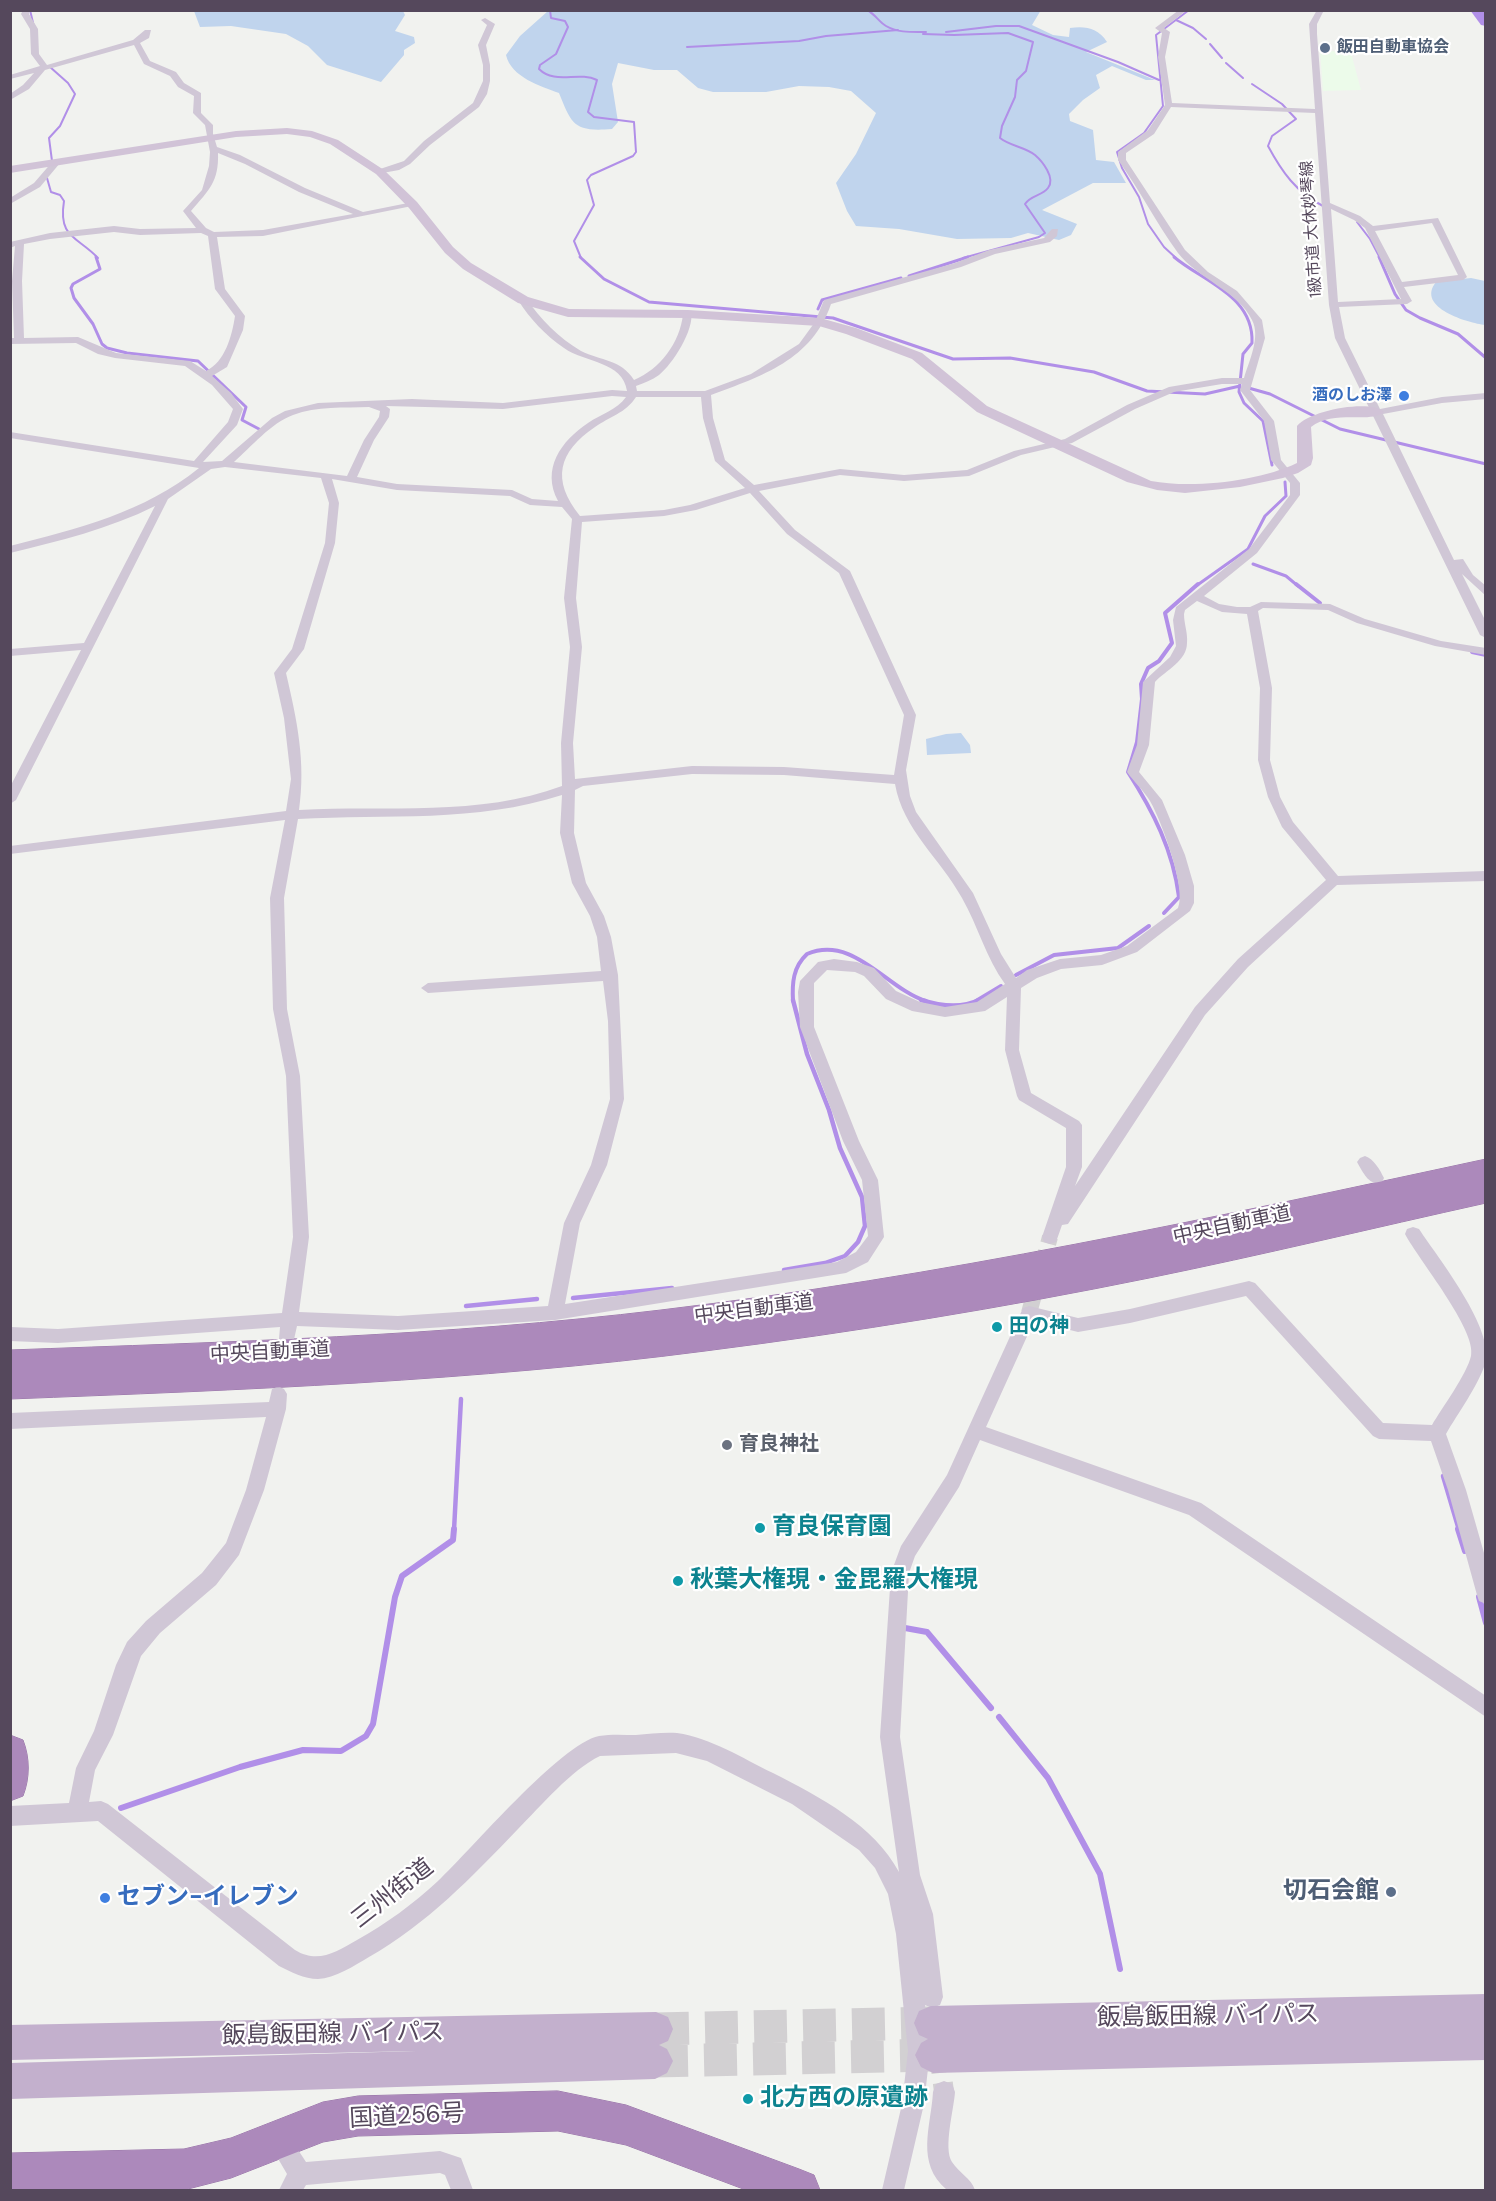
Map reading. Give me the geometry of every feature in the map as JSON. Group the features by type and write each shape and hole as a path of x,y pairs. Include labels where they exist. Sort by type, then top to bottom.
{"highway":[{"name":"中央自動車道","path":"10,1363 260,1354 440,1344 622,1326 795,1305 964,1279 1084,1256 1485,1170"},
{"name":"中央自動車道","path":"10,1386 364,1370 627,1346 799,1326 972,1298 1189,1257 1485,1192"},
{"path":"10,1753 10,1783"},
{"name":"国道256号","path":"10,2174 184,2170 231,2158 277,2138 323,2122 358,2116 558,2111 626,2125 799,2190"}],"main road":[{"name":"飯島飯田線 バイパス","path":"932,2025 1485,2011"},
{"name":"飯島飯田線 バイパス","path":"932,2025 1485,2042"},
{"name":"飯島飯田線 バイパス","path":"10,2043 208,2037 656,2045 10,2081"}],"street":[{"path":"27,10 25,14 34,29 35,54 44,66"},
{"path":"1184,10 1163,30 1163,58 1169,105 1151,132 1122,152 1122,160 1182,252 1204,274 1234,293 1257,320 1260,338 1244,384"},
{"name":"1級市道 大休妙琴線","path":"1321,10 1313,24 1334,305 1340,338 1485,635"},
{"path":"380,172 409,162 425,144 477,107 488,80 488,63 482,45 492,27 485,20"},
{"path":"10,78 44,66 136,42 148,32"},
{"path":"136,42 147,62 173,74 181,85 198,95 197,112 209,125 211,143 207,189 187,211 208,233 220,289 240,316 238,330 222,367 206,375"},
{"path":"10,98 26,87 44,66"},
{"path":"1169,105 1319,111"},
{"path":"10,170 211,143 264,131 312,134 334,142 380,172 413,205 449,250 467,266 523,300 568,313 682,310 821,319 918,356 972,403 1053,444 1132,479 1164,488 1208,486 1286,473 1304,465 1306,458 1304,426 1315,417 1403,409 1442,400 1485,396"},
{"path":"211,143 300,189 347,206 362,215"},
{"path":"10,202 37,186 56,163"},
{"path":"10,550 87,528 163,500 195,478 233,423 238,409 206,375 187,363 126,357 87,347 78,340 15,341 17,293 15,244 62,234 114,229 140,232 263,233 413,205"},
{"path":"1328,205 1357,218 1370,229 1407,301 1334,305"},
{"path":"1370,229 1435,220 1463,277 1400,285"},
{"path":"225,464 276,420 289,413 318,406 412,402 503,406 632,390 667,396 706,394 754,376 802,346 821,319 827,302 958,265 992,252 1047,240 1053,236 1055,231"},
{"path":"523,300 563,343 582,355 613,365 623,372 632,390"},
{"path":"555,1313 572,1223 599,1165 617,1099 611,975 604,937 597,916 579,883 567,833 569,789 567,743 576,647 570,598 577,519 563,504 556,485 560,456 591,425 624,406 632,390 664,364 688,323 682,310"},
{"path":"577,519 664,513 692,508 752,489 840,472 904,478 969,472 1018,453 1068,441 1166,392 1244,384"},
{"path":"10,1334 58,1336 290,1319 398,1323 555,1313 806,1275 840,1268 862,1257 876,1238 870,1180 851,1141 807,1027 804,1006 807,981 823,966 834,964 857,967 869,972 891,994 903,1002 945,1012 980,1007 1032,974 1060,964 1102,960 1132,949 1183,911 1187,903 1187,886 1178,855 1156,800 1133,772 1143,745 1149,707 1149,682 1179,653 1181,646 1176,617 1180,609 1252,551 1295,495 1295,483 1276,460 1269,421 1244,384"},
{"path":"706,394 708,418 720,461 752,489 791,532 844,571 910,715 911,726 899,762 900,780 909,815 968,896 1001,970 1014,986 1012,1050 1024,1096 1074,1125 1074,1167 1050,1237 1200,1011 1243,963 1334,880 1485,876"},
{"path":"351,478 378,424 384,417 385,409 367,404"},
{"path":"10,435 203,465 225,464 351,478 397,487 512,493 530,502 563,504"},
{"path":"286,1339 301,1237 293,1076 280,1009 277,898 287,851 297,779 290,718 280,673 298,649 330,543 334,503 324,475"},
{"path":"10,800 163,500"},
{"path":"1438,536 1447,543 1469,577 1485,593"},
{"path":"1196,595 1201,601 1220,608 1252,610 1261,605 1330,607 1361,621 1439,644 1485,652"},
{"path":"1252,610 1265,675 1264,760 1274,797 1287,824 1334,880"},
{"path":"10,653 87,646"},
{"path":"10,850 291,815 372,812 448,813 508,806 569,789 580,782 692,770 784,771 900,780"},
{"path":"428,988 611,975"},
{"path":"1365,1162 1376,1178"},
{"path":"1413,1234 1471,1326 1480,1349 1475,1366 1437,1433 1457,1491 1485,1595"},
{"path":"932,2025 922,1914 910,1875 890,1737 900,1573 907,1552 953,1481 1029,1313 1078,1325 1130,1316 1249,1287 1379,1431 1437,1433"},
{"path":"10,1421 278,1401 255,1490 232,1549 209,1579 153,1627 134,1649 126,1665 103,1735 86,1768 77,1812"},
{"path":"977,1431 1195,1509 1485,1708"},
{"name":"三州街道","path":"10,1816 101,1811 287,1958 304,1968 323,1968 368,1947 399,1926 446,1887 570,1764 584,1753 600,1746 676,1743 710,1752 799,1797 866,1843 882,1861 898,1891 907,1934 919,2051 914,2104 893,2190"},
{"path":"944,2092 944,2108 935,2144 937,2155 950,2180 964,2190"},
{"path":"277,2138 295,2182 440,2162 453,2166 462,2190"}],"shaded area":[{"path":"1041,10 1032,25 1053,35 1069,37 1070,28 1081,27 1096,31 1107,42 1086,52 1155,80 1146,80 1112,66 1096,75 1100,88 1069,114 1070,121 1093,130 1096,160 1114,162 1126,183 1093,183 1042,210 1077,224 1071,235 1059,240 1028,233 1011,238 957,239 899,229 856,226 847,211 836,183 856,154 876,113 851,91 829,87 799,86 766,92 713,92 698,88 677,70 654,70 618,63 612,84 618,122 612,129 599,130 576,124 567,113 559,93 535,84 520,75 509,63 506,55 520,36 548,11"},
{"path":"194,11 403,11 405,15 395,31 414,37 415,43 404,50 404,55 381,82 327,65 308,46 286,34 231,26 200,27"},
{"path":"1320,50 1351,53 1361,90 1323,91"},
{"path":"1471,278 1485,281 1485,325 1447,312 1438,307 1433,299 1431,291 1436,282"},
{"path":"961,733 970,745 971,753 927,755 926,739"}],"waterway":[{"path":"30,10 34,27"},
{"path":"550,10 551,18 565,21 568,27 556,54 540,65 539,69 552,76 597,80 588,112 594,117 634,122 636,152 633,156 591,175 587,180 594,205 574,241 581,258"},
{"path":"867,10 896,30"},
{"path":"1176,258 1164,247 1148,224 1139,197 1122,168 1117,152 1144,133 1163,106 1156,35 1189,10"},
{"path":"1476,10 1486,22"},
{"path":"1176,20 1193,28 1206,39"},
{"path":"946,32 996,26 1019,26 1118,62 1159,80"},
{"path":"687,47 799,41 826,36 896,30"},
{"path":"896,30 926,32"},
{"path":"923,34 1008,33 1033,42 1026,71 1017,80 1015,97 1002,126 1000,138 1031,152 1047,170 1050,179 1048,188 1025,204 1045,233 1039,237 963,258"},
{"path":"1210,44 1222,58"},
{"path":"1226,63 1243,78"},
{"path":"50,67 68,83 75,94 60,126 49,138 52,161"},
{"path":"1252,84 1282,104 1296,119 1272,136 1268,146 1297,188 1323,206"},
{"path":"47,178 51,192 60,195 64,201 63,213 67,229 98,258"},
{"path":"1357,222 1370,239 1380,258"},
{"path":"96,257 100,269 73,284 71,288 74,298 93,324 102,344 107,348 127,353 198,361 246,407 242,420 259,429"},
{"path":"909,276 968,257"},
{"path":"1174,257 1225,292 1245,313 1252,343 1243,354 1240,386"},
{"path":"1379,257 1395,294 1406,310 1458,334 1486,358"},
{"path":"581,258 604,279 649,302 833,318 953,359 1010,358 1094,372 1147,391 1205,394 1240,386"},
{"path":"818,309 822,300 901,278"},
{"path":"1240,386 1239,392 1244,403 1263,421 1272,465"},
{"path":"1245,387 1270,394 1340,429 1486,464"},
{"path":"1196,586 1248,549 1265,516 1286,496 1285,482"},
{"path":"1253,564 1286,576 1298,586"},
{"path":"1164,913 1179,897 1172,863 1154,816 1128,772 1137,742 1142,699 1141,684 1148,668 1159,661 1172,643 1165,613 1198,584"},
{"path":"1296,584 1320,603"},
{"path":"1472,652 1486,655"},
{"path":"1016,975 1054,955 1118,948 1149,926"},
{"path":"793,1000 793,982 802,959 807,954 824,950 840,951 855,957 897,986 926,1001"},
{"path":"976,1001 1001,986"},
{"path":"784,1270 825,1263 845,1256 858,1242 865,1226 862,1197 840,1148 829,1110 807,1054 793,1000"},
{"path":"921,1000 950,1006 965,1005 979,1000"},
{"path":"573,1298 672,1288"},
{"path":"466,1306 537,1299"},
{"path":"454,1530 461,1399"},
{"path":"1443,1476 1459,1530"},
{"path":"121,1808 240,1767 303,1750 341,1751 366,1736 373,1724 395,1597 402,1576 453,1540 454,1529"},
{"path":"1458,1529 1465,1551"},
{"path":"1479,1597 1486,1623"},
{"path":"905,1628 927,1632 991,1708"},
{"path":"999,1717 1048,1778 1100,1874 1120,1969"}],"tunnel":[{"path":"1029,1313 1050,1237"},
{"path":"656,2029 931,2023"},
{"path":"939,2053 944,2092"},
{"path":"655,2061 933,2055"}],"place":[{"name":"飯田自動車協会","path":"1325,48"},
{"name":"酒のしお澤","path":"1404,396"},
{"name":"田の神","path":"997,1327"},
{"name":"育良神社","path":"727,1445"},
{"name":"育良保育園","path":"760,1528"},
{"name":"秋葉大権現・金毘羅大権現","path":"678,1581"},
{"name":"切石会館","path":"1391,1892"},
{"name":"セブン-イレブン","path":"105,1898"},
{"name":"北方西の原遺跡","path":"748,2099"}]}
